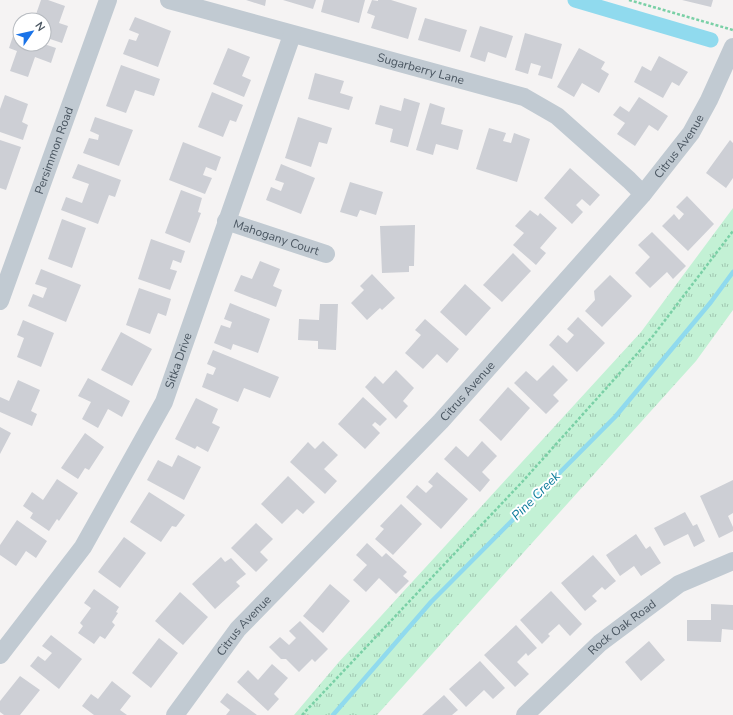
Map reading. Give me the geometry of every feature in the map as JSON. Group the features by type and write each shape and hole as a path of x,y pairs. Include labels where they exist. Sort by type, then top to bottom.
{"street":[{"name":"Persimmon Road","path":"0,301 108,0"},
{"name":"Sugarberry Lane","path":"169,0 524,98 557,116 643,194"},
{"name":"Sitka Drive","path":"0,655 83,547 164,402 292,35"},
{"name":"Citrus Avenue","path":"175,715 238,629 441,421 643,194 691,133 709,100 733,46"},
{"name":"Mahogany Court","path":"226,221 326,254"},
{"name":"Rock Oak Road","path":"525,715 600,643 679,584 733,561"}],"path":[{"path":"629,0 733,31"},
{"path":"302,715 523,481 653,336 733,231"}],"green space":[{"path":"733,208 733,310 696,361 377,715 294,715 338,663 641,332"}],"building":[{"path":"41,0 48,0 65,6 59,23 68,26 62,43 52,40 52,12 37,12"},
{"path":"246,0 266,0 265,6"},
{"path":"283,0 316,0 313,9"},
{"path":"324,0 365,0 359,23 321,12"},
{"path":"372,0 391,0 417,8 408,39 371,28 375,16 367,13"},
{"path":"682,0 713,0 711,7"},
{"path":"135,17 171,31 158,67 123,54 129,39 136,41 139,34 129,30"},
{"path":"425,18 467,30 460,52 418,40"},
{"path":"480,26 513,36 506,58 488,52 485,62 470,57"},
{"path":"525,33 562,44 552,79 538,75 541,66 531,63 528,74 515,70"},
{"path":"12,39 12,49 9,48"},
{"path":"52,47 56,48 51,63 35,57 28,77 10,71 17,52 52,52"},
{"path":"228,48 250,57 242,76 251,80 244,97 213,84"},
{"path":"579,48 605,62 601,69 609,74 599,93 582,83 574,97 557,87"},
{"path":"659,56 688,72 679,86 672,82 663,98 634,82 642,66 651,71"},
{"path":"121,65 160,79 154,96 135,90 126,113 106,106"},
{"path":"315,73 344,81 340,93 353,97 349,110 308,99"},
{"path":"212,92 243,105 236,122 230,120 223,137 198,127"},
{"path":"5,95 28,104 22,122 28,125 23,140 0,132 0,109"},
{"path":"639,97 668,116 658,131 649,125 635,146 617,134 625,123 613,115 620,106 629,112"},
{"path":"404,98 420,103 408,147 390,142 393,129 375,124 380,105 401,111"},
{"path":"430,103 445,108 441,124 463,130 458,150 436,144 433,155 416,150"},
{"path":"95,117 133,130 119,166 83,153 89,138 98,140 99,135 90,131"},
{"path":"298,117 332,128 327,144 319,142 311,167 285,158"},
{"path":"489,128 506,133 503,141 511,143 514,133 530,139 517,182 476,169"},
{"path":"0,140 21,147 6,190 0,188"},
{"path":"730,140 733,143 733,178 726,188 706,173"},
{"path":"183,142 221,157 216,171 206,167 203,175 212,178 205,194 169,180"},
{"path":"78,164 121,180 115,197 109,195 98,224 61,210 66,197 82,203 89,184 72,178"},
{"path":"281,164 315,178 301,214 266,200 271,187 281,191 284,183 275,180"},
{"path":"570,168 600,195 590,206 582,199 576,205 583,212 572,224 544,198"},
{"path":"350,182 383,192 376,215 360,210 357,217 340,212"},
{"path":"181,190 202,198 198,212 201,213 190,243 165,233"},
{"path":"687,196 714,224 688,251 662,226 674,214 679,220 684,214 676,207"},
{"path":"530,210 538,216 540,213 557,228 540,248 546,253 536,265 513,245 524,233 515,226"},
{"path":"62,219 86,228 72,268 48,259"},
{"path":"415,225 414,266 409,266 409,272 382,273 380,226"},
{"path":"652,232 686,266 673,279 667,272 650,288 635,273 650,257 638,245"},
{"path":"151,239 185,251 181,263 173,260 170,269 177,271 170,290 138,279"},
{"path":"513,253 531,271 502,302 483,285"},
{"path":"260,261 280,269 273,286 282,290 276,307 234,291 241,275 252,279"},
{"path":"41,269 81,285 66,322 28,306 33,294 43,298 47,288 35,284"},
{"path":"372,274 395,298 382,310 380,308 367,320 351,303 364,290 360,286"},
{"path":"610,275 632,296 602,327 585,311 595,300 594,291"},
{"path":"465,284 491,308 466,336 440,312"},
{"path":"139,288 171,299 166,316 158,313 150,334 126,325"},
{"path":"230,303 270,319 258,353 233,344 231,350 214,343 221,325 230,328 232,322 224,319"},
{"path":"320,304 338,304 336,350 318,349 318,341 298,340 299,319 319,320"},
{"path":"578,317 605,343 577,372 549,345 558,335 567,343 574,335 567,329"},
{"path":"425,319 459,349 447,363 437,354 423,369 405,353 421,335 415,330"},
{"path":"23,320 54,333 41,367 17,357 24,338 17,335"},
{"path":"121,332 152,349 132,386 101,370"},
{"path":"213,350 279,377 270,398 244,388 238,402 202,387 207,373 213,375 216,368 207,364"},
{"path":"553,365 568,380 553,395 559,401 546,414 514,383 526,371 537,381"},
{"path":"396,370 414,388 403,401 408,406 396,419 365,387 375,376 383,384"},
{"path":"88,378 130,401 122,417 108,409 98,428 82,419 91,402 78,396"},
{"path":"18,380 40,390 31,411 37,414 32,426 0,412 0,397 9,401"},
{"path":"508,387 530,408 501,441 479,420"},
{"path":"363,397 387,419 380,426 375,422 372,425 380,433 365,449 338,424"},
{"path":"196,398 218,409 212,423 220,427 208,452 197,446 195,449 175,439"},
{"path":"0,427 11,433 0,454"},
{"path":"85,433 104,447 89,470 85,468 78,479 61,468"},
{"path":"323,441 338,455 324,469 337,481 325,494 290,462 308,442 315,449"},
{"path":"482,441 497,456 482,472 490,480 480,492 444,459 456,446 468,457"},
{"path":"178,455 201,467 184,500 147,480 158,460 172,467"},
{"path":"437,472 468,499 441,529 406,497 417,485 426,493 433,486 428,482"},
{"path":"288,476 315,502 303,514 297,509 282,524 261,504"},
{"path":"57,479 78,493 59,521 57,519 49,531 30,518 33,513 23,506 32,492 43,500"},
{"path":"733,480 733,513 728,516 733,527 733,531 719,538 700,496"},
{"path":"149,492 185,515 176,527 172,526 161,542 130,522"},
{"path":"401,504 422,524 393,555 375,539 384,529 380,526"},
{"path":"685,512 693,526 697,524 705,541 694,547 688,534 664,546 654,528"},
{"path":"17,520 47,541 36,558 26,551 16,566 0,555 0,545"},
{"path":"256,523 273,539 260,552 268,560 256,572 231,548"},
{"path":"636,534 646,549 650,546 661,563 641,576 634,566 620,576 606,555"},
{"path":"124,537 146,553 120,588 98,572"},
{"path":"367,543 382,557 386,553 407,572 403,576 409,581 396,594 379,578 366,592 353,580 367,565 356,555"},
{"path":"593,555 616,581 605,590 602,587 592,596 597,601 585,611 561,583"},
{"path":"221,557 225,562 231,558 246,574 236,582 240,586 215,609 192,584"},
{"path":"330,584 350,601 323,633 303,616"},
{"path":"94,589 119,607 116,612 118,613 112,622 115,625 105,639 100,636 94,644 78,633 83,626 80,623 91,608 84,603"},
{"path":"551,591 582,624 570,636 559,624 548,634 550,636 542,644 520,620"},
{"path":"180,592 208,617 183,645 155,621"},
{"path":"711,604 733,605 733,630 722,629 721,642 687,641 687,620 711,620"},
{"path":"300,621 328,649 315,662 312,659 299,672 286,659 281,659 269,647 280,637 289,645 296,638 289,631"},
{"path":"516,625 537,648 528,656 526,653 517,662 529,674 515,687 484,655"},
{"path":"51,635 82,659 59,689 30,666 38,656 45,661 52,653 42,646"},
{"path":"159,638 178,653 151,688 132,673"},
{"path":"649,641 665,660 641,681 625,662"},
{"path":"480,661 505,688 493,699 484,690 466,707 449,689"},
{"path":"272,664 288,678 274,694 279,699 268,711 237,682 248,670 258,680"},
{"path":"20,676 40,690 20,715 4,715 0,712 0,701"},
{"path":"112,681 131,696 120,710 127,715 94,715 82,706 91,694 98,699"},
{"path":"227,693 257,715 226,715 230,710 220,702"},
{"path":"444,695 458,710 452,715 422,715"}],"waterway":[{"path":"575,0 711,40"},
{"name":"Pine Creek","path":"333,715 431,602 615,417 711,302 733,272"}]}
